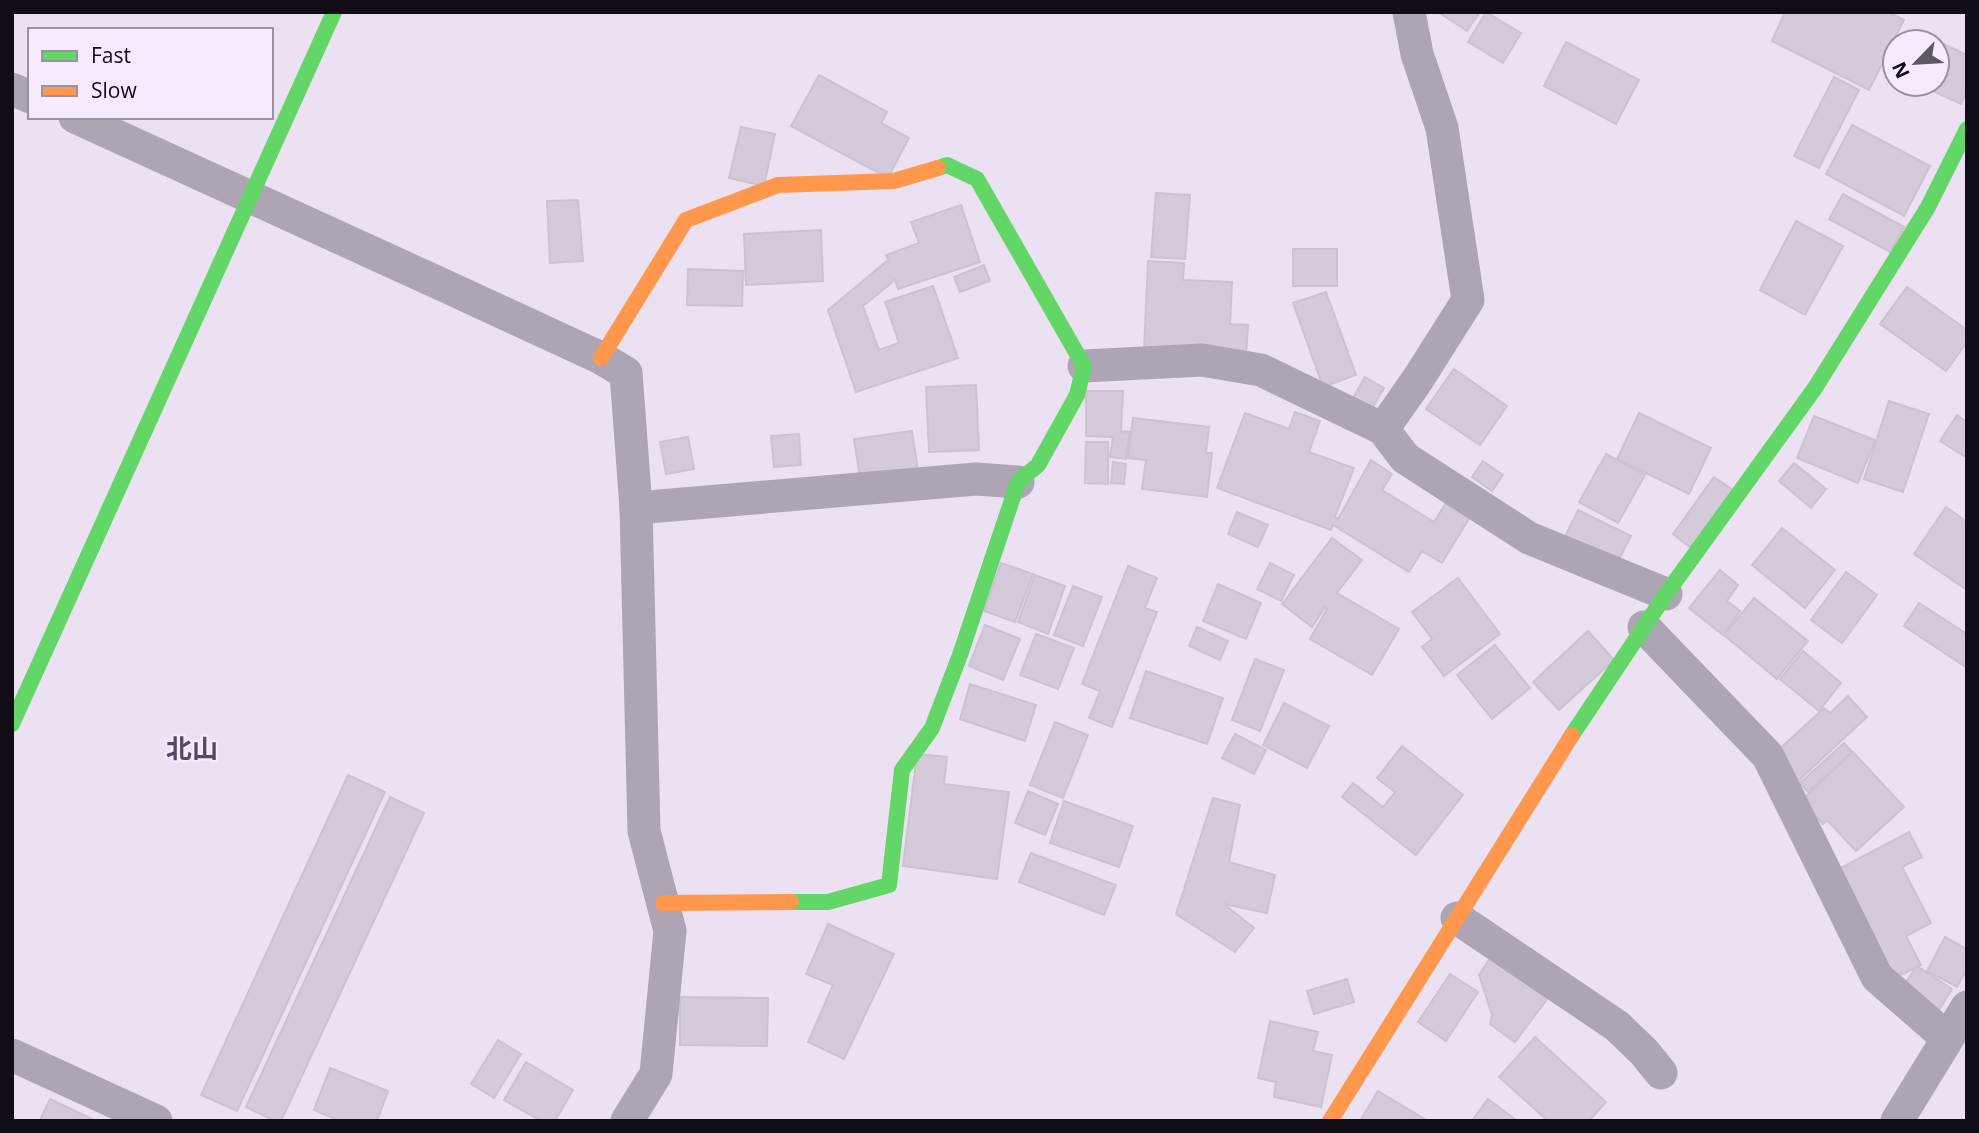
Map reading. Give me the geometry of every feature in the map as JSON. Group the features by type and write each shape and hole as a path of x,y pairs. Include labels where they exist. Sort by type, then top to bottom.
{"street":[{"path":"12,724 334,12"},
{"path":"1382,429 1419,379 1468,300 1442,128 1417,54 1409,12"},
{"path":"12,89 28,96"},
{"path":"79,119 601,358 626,373 636,509 644,831 670,931 656,1074 627,1121"},
{"path":"1330,1121 1553,763 1666,594 1815,388 1928,208 1967,129"},
{"path":"601,358 686,220 778,186 894,180 947,165 977,180 1084,366 1077,395 1038,465 1018,482 960,655 932,728 902,769 889,885 828,902 663,902"},
{"path":"1084,366 1202,360 1261,370 1382,429 1405,458 1529,538 1666,594"},
{"path":"636,509 976,479 1018,482"},
{"path":"1644,627 1768,756 1877,977 1948,1038"},
{"path":"1457,918 1617,1026 1661,1073"},
{"path":"1897,1121 1967,1007"},
{"path":"12,1055 156,1121"}],"building":[{"path":"1438,12 1480,12 1467,31"},
{"path":"1486,12 1521,33 1503,63 1468,42"},
{"path":"1785,12 1888,12 1904,20 1900,28 1881,28 1881,66 1869,90 1772,41"},
{"path":"1566,42 1639,80 1616,124 1544,86"},
{"path":"1951,48 1967,55 1967,91 1961,104 1948,98 1951,98"},
{"path":"819,75 887,112 881,123 909,138 888,178 791,126"},
{"path":"1834,77 1859,90 1819,168 1794,156"},
{"path":"1852,125 1930,166 1904,216 1826,174"},
{"path":"741,127 775,134 764,186 729,178"},
{"path":"1156,193 1190,195 1185,259 1151,257"},
{"path":"1843,194 1904,227 1890,252 1829,219"},
{"path":"578,200 583,261 550,263 547,201"},
{"path":"961,205 980,262 898,289 895,280 863,306 879,350 899,343 885,302 933,286 958,358 856,392 828,310 888,260 886,255 919,243 911,222"},
{"path":"1796,221 1843,246 1805,315 1760,290"},
{"path":"821,230 823,281 746,285 744,234"},
{"path":"1293,249 1337,249 1337,286 1293,286"},
{"path":"1148,261 1184,263 1183,280 1232,282 1230,324 1248,325 1246,356 1144,351"},
{"path":"984,265 990,281 960,292 954,277"},
{"path":"688,269 743,271 742,306 687,305"},
{"path":"1907,287 1967,330 1967,342 1946,371 1880,324"},
{"path":"1326,292 1356,375 1323,387 1293,303"},
{"path":"1454,369 1507,406 1480,445 1426,409"},
{"path":"1365,377 1384,388 1369,414 1350,403"},
{"path":"976,385 979,450 929,452 926,387"},
{"path":"1086,391 1123,391 1121,431 1130,432 1126,459 1110,457 1113,437 1086,436"},
{"path":"1889,401 1929,414 1903,492 1864,479"},
{"path":"1295,412 1320,421 1309,452 1354,468 1335,517 1338,519 1371,460 1392,474 1382,490 1434,522 1446,503 1470,517 1442,563 1422,551 1409,572 1333,525 1331,530 1217,488 1245,413 1289,429"},
{"path":"1639,413 1711,448 1689,494 1617,459"},
{"path":"1957,415 1967,422 1967,458 1940,441"},
{"path":"1814,416 1875,440 1858,483 1797,458"},
{"path":"1133,418 1209,427 1206,453 1212,453 1207,497 1142,489 1146,460 1128,458"},
{"path":"912,431 918,471 860,478 854,439"},
{"path":"799,434 801,465 774,467 771,436"},
{"path":"688,437 694,469 666,474 660,442"},
{"path":"1086,442 1108,442 1108,484 1085,483"},
{"path":"1606,454 1645,475 1618,523 1579,502"},
{"path":"1483,461 1503,475 1492,491 1472,477"},
{"path":"1113,462 1126,464 1124,484 1111,483"},
{"path":"1794,463 1826,489 1811,508 1779,481"},
{"path":"1714,477 1733,490 1691,548 1673,534"},
{"path":"1946,507 1967,522 1967,590 1914,554"},
{"path":"1578,510 1631,536 1614,569 1562,543"},
{"path":"1237,512 1268,525 1258,547 1228,534"},
{"path":"1782,528 1835,570 1805,608 1752,565"},
{"path":"1332,538 1362,560 1337,593 1399,629 1372,675 1310,639 1327,609 1325,607 1312,627 1282,604"},
{"path":"1001,563 1033,574 1015,622 984,611"},
{"path":"1270,563 1294,575 1281,601 1257,589"},
{"path":"1128,566 1157,578 1145,608 1157,612 1112,727 1089,718 1100,691 1082,684"},
{"path":"1720,570 1738,585 1727,601 1740,611 1723,635 1689,608"},
{"path":"1846,572 1877,595 1842,643 1811,620"},
{"path":"1035,575 1065,586 1048,634 1018,622"},
{"path":"1458,578 1500,634 1444,676 1422,647 1432,639 1412,612"},
{"path":"1218,584 1261,603 1246,639 1203,621"},
{"path":"1073,586 1102,597 1083,646 1054,635"},
{"path":"1754,598 1808,641 1777,679 1724,635"},
{"path":"1919,603 1967,634 1967,668 1904,626"},
{"path":"985,625 1020,639 1003,680 969,666"},
{"path":"1197,627 1228,641 1220,660 1189,646"},
{"path":"1588,631 1614,660 1559,710 1533,682"},
{"path":"1036,634 1074,648 1058,689 1020,675"},
{"path":"1495,645 1530,688 1492,719 1457,675"},
{"path":"1803,651 1841,683 1819,711 1780,679"},
{"path":"1255,659 1284,670 1260,731 1232,720"},
{"path":"1146,671 1223,698 1207,744 1130,718"},
{"path":"970,684 1036,705 1025,741 960,719"},
{"path":"1848,696 1867,717 1797,782 1773,755 1824,708 1830,713"},
{"path":"1284,703 1329,726 1307,768 1263,745"},
{"path":"1055,722 1088,735 1063,798 1030,785"},
{"path":"1235,734 1266,750 1254,774 1222,758"},
{"path":"1844,743 1852,752 1808,792 1800,783"},
{"path":"1402,746 1463,795 1416,855 1342,797 1353,783 1383,807 1395,792 1377,778"},
{"path":"1853,752 1904,807 1856,851 1827,820 1823,824 1802,800"},
{"path":"917,754 947,757 944,784 1009,792 997,879 903,866"},
{"path":"348,775 385,792 237,1111 201,1095"},
{"path":"1028,791 1058,804 1045,835 1015,823"},
{"path":"390,797 424,813 281,1121 275,1121 246,1107"},
{"path":"1213,798 1240,805 1229,862 1275,875 1267,913 1224,904 1254,928 1235,952 1176,914"},
{"path":"1064,801 1133,826 1119,867 1050,843"},
{"path":"1909,832 1922,857 1902,867 1931,923 1906,936 1921,965 1917,966 1952,989 1939,1010 1903,987 1915,968 1885,983 1839,869"},
{"path":"1031,853 1116,885 1104,915 1019,882"},
{"path":"828,924 894,954 844,1059 808,1042 833,985 806,974"},
{"path":"1945,937 1967,949 1967,969 1957,987 1927,971"},
{"path":"1491,957 1551,994 1515,1042 1490,1024 1492,1015 1479,975"},
{"path":"1450,974 1478,992 1446,1041 1418,1022"},
{"path":"1347,979 1354,1002 1314,1014 1307,991"},
{"path":"680,997 768,998 767,1046 680,1045"},
{"path":"1270,1021 1318,1032 1313,1051 1332,1055 1321,1107 1274,1097 1276,1082 1258,1078"},
{"path":"1535,1037 1606,1102 1589,1121 1548,1121 1499,1077"},
{"path":"498,1040 521,1054 494,1098 471,1084"},
{"path":"526,1062 573,1090 555,1121 541,1121 504,1100"},
{"path":"330,1068 388,1091 377,1121 340,1121 314,1110"},
{"path":"1378,1091 1428,1121 1360,1121"},
{"path":"50,1099 92,1121 46,1121 41,1118"},
{"path":"1488,1099 1515,1119 1473,1119"}],"traffic: fast":[{"path":"12,724 334,12"},
{"path":"1572,735 1666,594 1815,388 1928,207 1967,129"},
{"path":"791,902 828,902 889,885 902,770 932,728 960,655 1018,482 1038,465 1077,395 1084,366 977,179 947,165 938,168"}],"traffic: slow":[{"path":"601,358 686,220 778,185 894,181 938,168"},
{"path":"1330,1121 1572,735"},
{"path":"663,903 791,902"}],"district":[{"name":"北山","path":"192,748"}]}
